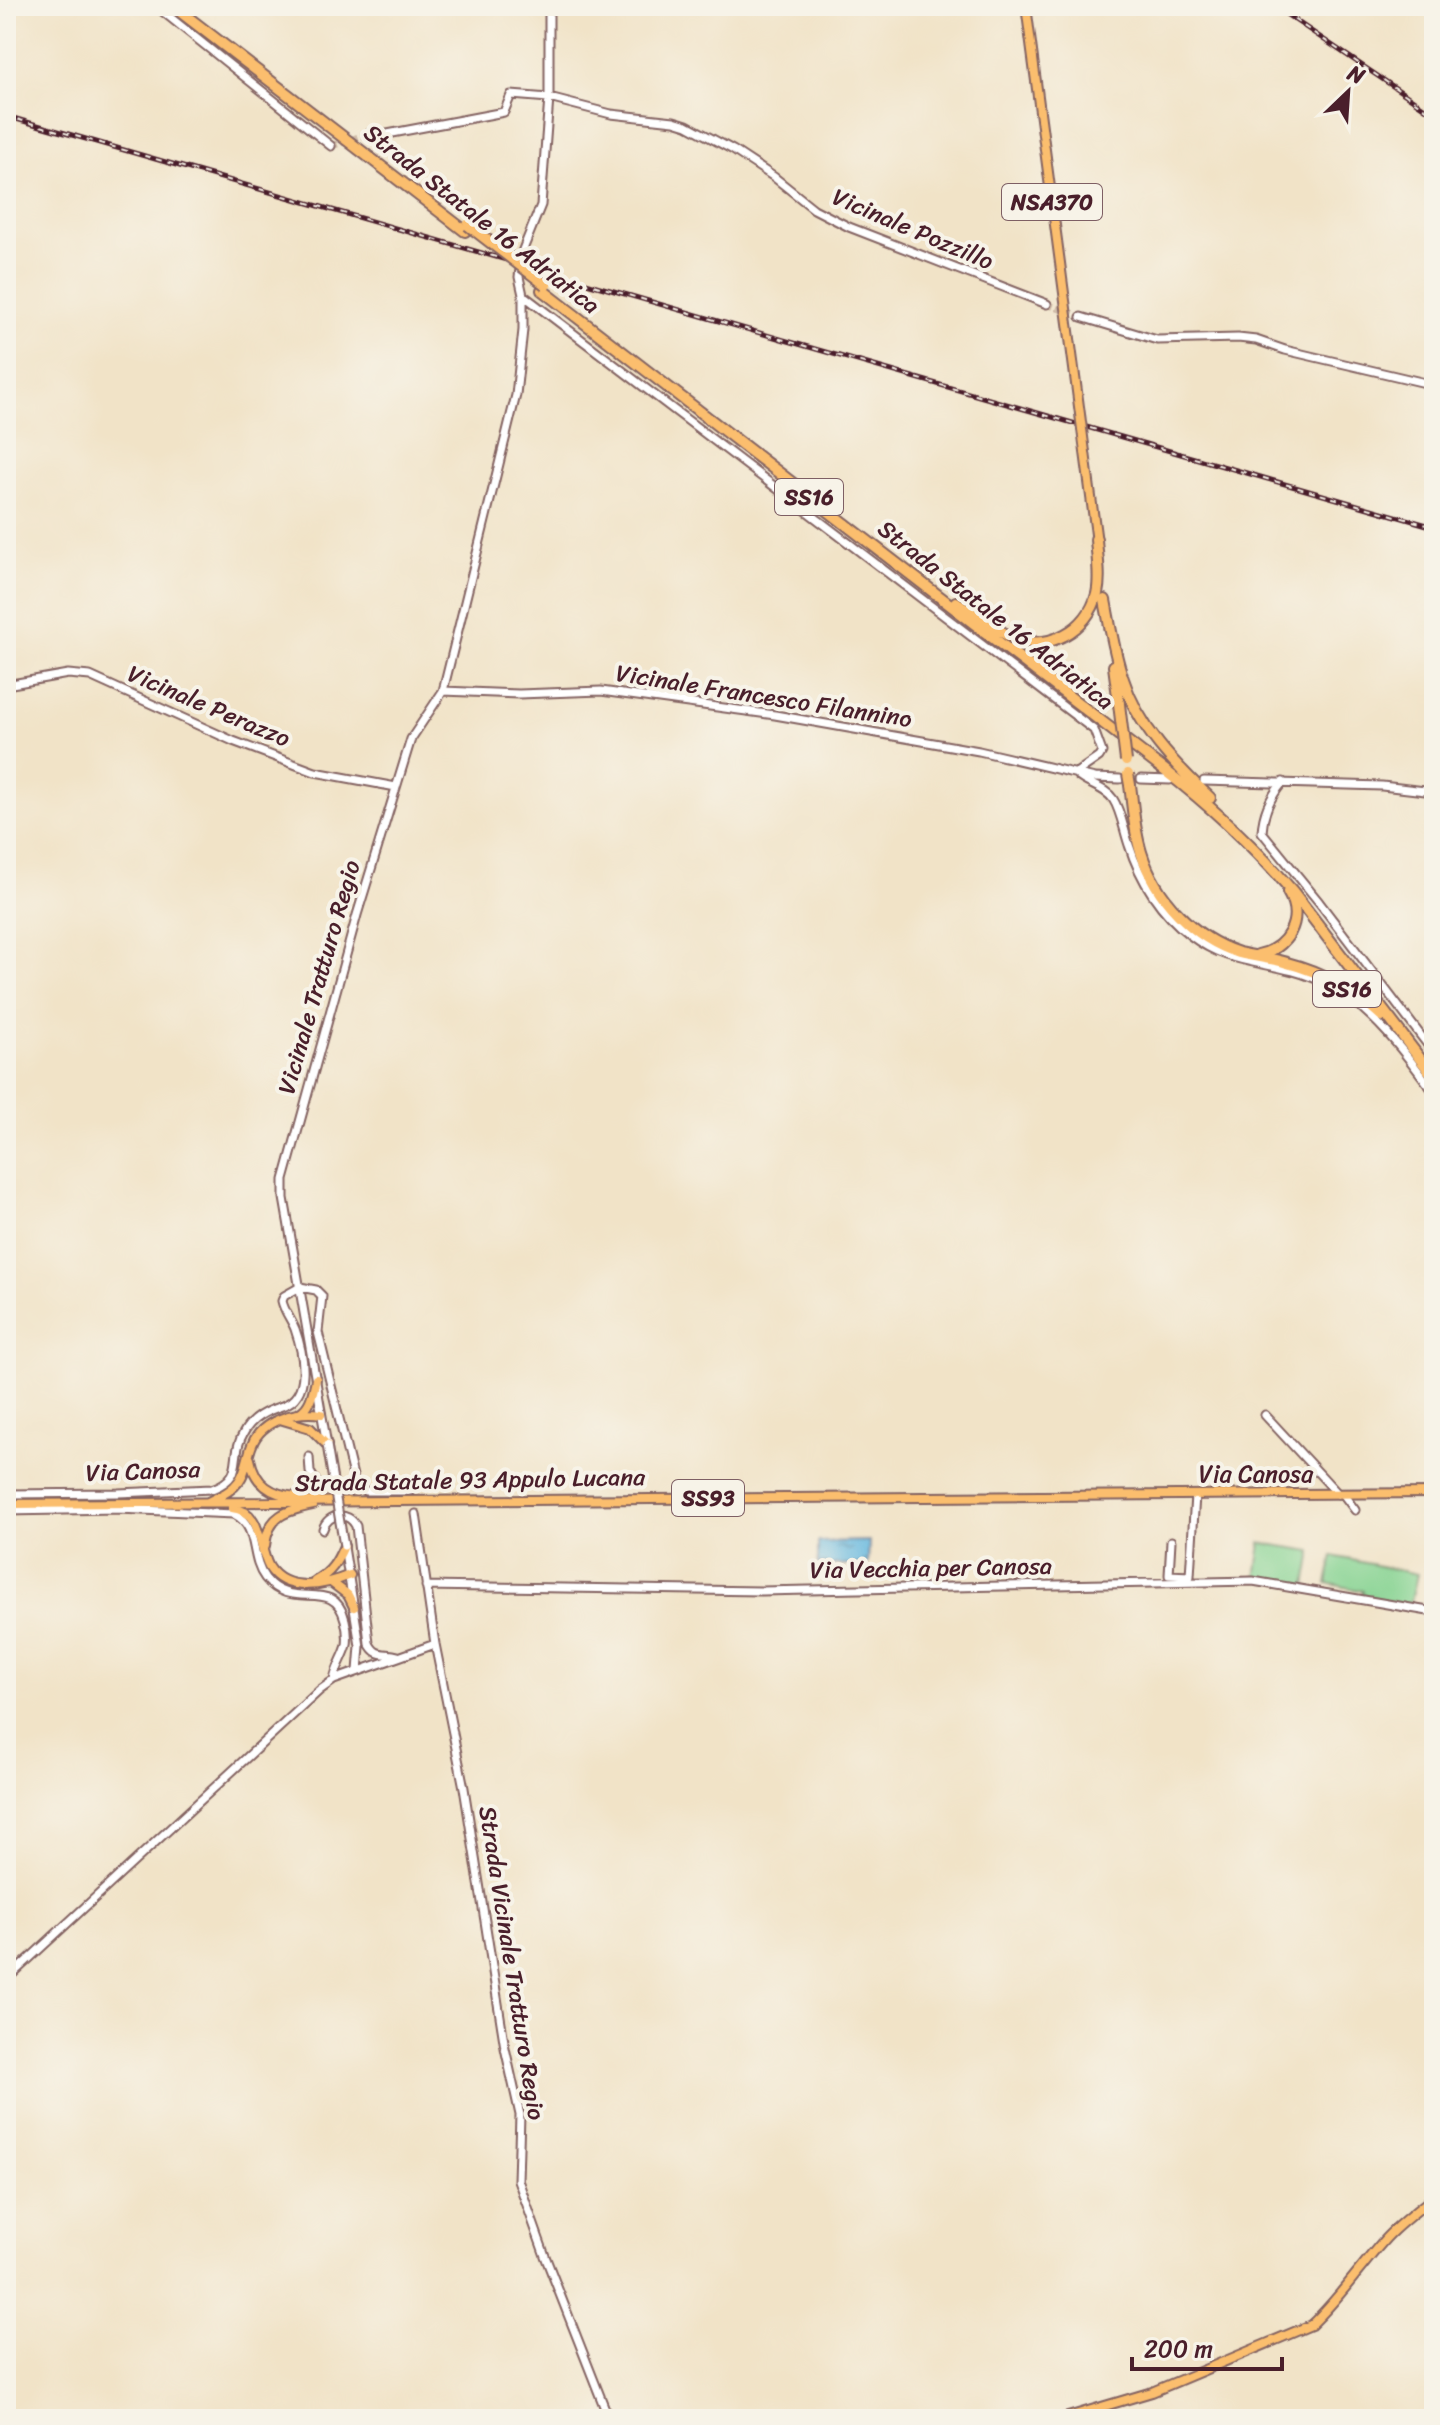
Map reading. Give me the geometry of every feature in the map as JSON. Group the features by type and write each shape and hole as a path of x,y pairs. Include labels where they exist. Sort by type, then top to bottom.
{"highway":[{"name":"Strada Statale 16 Adriatica","path":"173,6 544,288 1218,814 1293,892 1434,1077"},
{"name":"Strada Statale 16 Adriatica","path":"184,6 466,228"},
{"name":"Strada Statale 16 Adriatica","path":"544,288 956,601 1210,799 1251,837 1297,887 1434,1067"},
{"name":"SS16","path":"956,601 1016,639 1043,642 1065,635 1085,618 1095,598 1098,583 1096,539"},
{"name":"SS16","path":"1105,600 1126,780 1141,853 1166,900 1185,921 1231,950 1299,966 1347,989 1380,1014 1420,1059"},
{"name":"SS16","path":"1105,600 1121,674 1135,708 1160,746 1210,799"},
{"name":"SS16","path":"1247,842 1289,894 1295,912 1293,926 1284,942 1270,952 1252,955"}],"main road":[{"name":"NSA370","path":"1026,6 1105,600"},
{"path":"298,1418 309,1402 316,1379"},
{"path":"203,1504 234,1487 245,1471 252,1443 270,1423 321,1414"},
{"path":"298,1418 327,1445"},
{"path":"249,1456 257,1480 268,1490 283,1496 337,1501"},
{"name":"Via Canosa","path":"1078,1495 1434,1493"},
{"name":"Strada Statale 93 Appulo Lucana","path":"6,1504 1078,1495"},
{"path":"264,1553 270,1528 276,1518 287,1511 337,1501"},
{"path":"203,1504 240,1509 251,1517 258,1527 268,1565 276,1575 287,1581 309,1585 350,1575"},
{"path":"330,1578 344,1546"},
{"path":"330,1578 348,1595 354,1607"},
{"path":"1061,2419 1152,2392 1311,2325 1387,2237 1434,2197"}],"street":[{"path":"156,6 331,146"},
{"name":"Vicinale Tratturo Regio","path":"360,1646 284,1198 284,1180 357,915 411,739 443,691 516,395 523,330 523,295 519,277 522,252 541,205 549,98 549,6"},
{"name":"Vicinale Pozzillo","path":"368,134 382,135 504,112 511,95 549,98 611,114 674,121 687,125 754,164 814,209 849,227 1047,304"},
{"path":"523,295 1094,730 1102,752 1076,773 1113,799 1141,875 1176,923 1221,954 1295,971 1351,998 1385,1030 1434,1092"},
{"path":"1081,317 1157,340 1256,340 1285,350 1434,385"},
{"name":"Vicinale Perazzo","path":"6,685 68,674 90,676 233,741 315,772 396,787"},
{"name":"Vicinale Francesco Filannino","path":"443,691 519,694 601,691 775,715 979,751 1095,778 1126,780"},
{"path":"1141,779 1170,780"},
{"path":"1204,781 1382,786 1434,792"},
{"path":"1283,782 1271,798 1262,819 1262,832 1434,1053"},
{"path":"300,1287 316,1290 322,1296 318,1332 355,1484 365,1491 410,1491"},
{"name":"Via Canosa","path":"6,1494 118,1493 212,1489 222,1485 234,1474 241,1435 259,1415 294,1401 301,1389 303,1376 298,1339 282,1301 284,1296 300,1287"},
{"path":"1265,1415 1355,1510"},
{"path":"309,1457 310,1472 318,1485 339,1487 355,1484"},
{"path":"1171,1541 1169,1575 1190,1576 1195,1495"},
{"name":"Via Canosa","path":"6,1511 118,1509 234,1514 247,1523 252,1532 256,1563 269,1583 293,1596 326,1596 334,1599 343,1611 347,1643 334,1680"},
{"name":"Strada Vicinale Tratturo Regio","path":"416,1514 435,1644 464,1788 505,2048 520,2115 518,2180 609,2419"},
{"path":"323,1529 334,1517 346,1516 356,1526 369,1643 379,1655 400,1657"},
{"path":"1180,1536 1192,1537"},
{"name":"Via Vecchia per Canosa","path":"426,1586 761,1591 1253,1581 1434,1612"},
{"path":"6,1980 320,1690 334,1680 435,1644"},
{"path":"360,1646 372,1666"},
{"path":"358,1671 360,1646"}],"green space":[{"path":"1261,1543 1312,1551 1306,1586 1256,1578"},
{"path":"1333,1556 1417,1574 1410,1606 1327,1583"}],"water":[{"path":"869,1541 868,1564 818,1565 818,1542"}],"tunnel":[{"path":"331,146 368,134"},
{"path":"1047,304 1081,317"}],"railway":[{"path":"1274,6 1434,114"},
{"path":"6,116 1434,527"}]}
